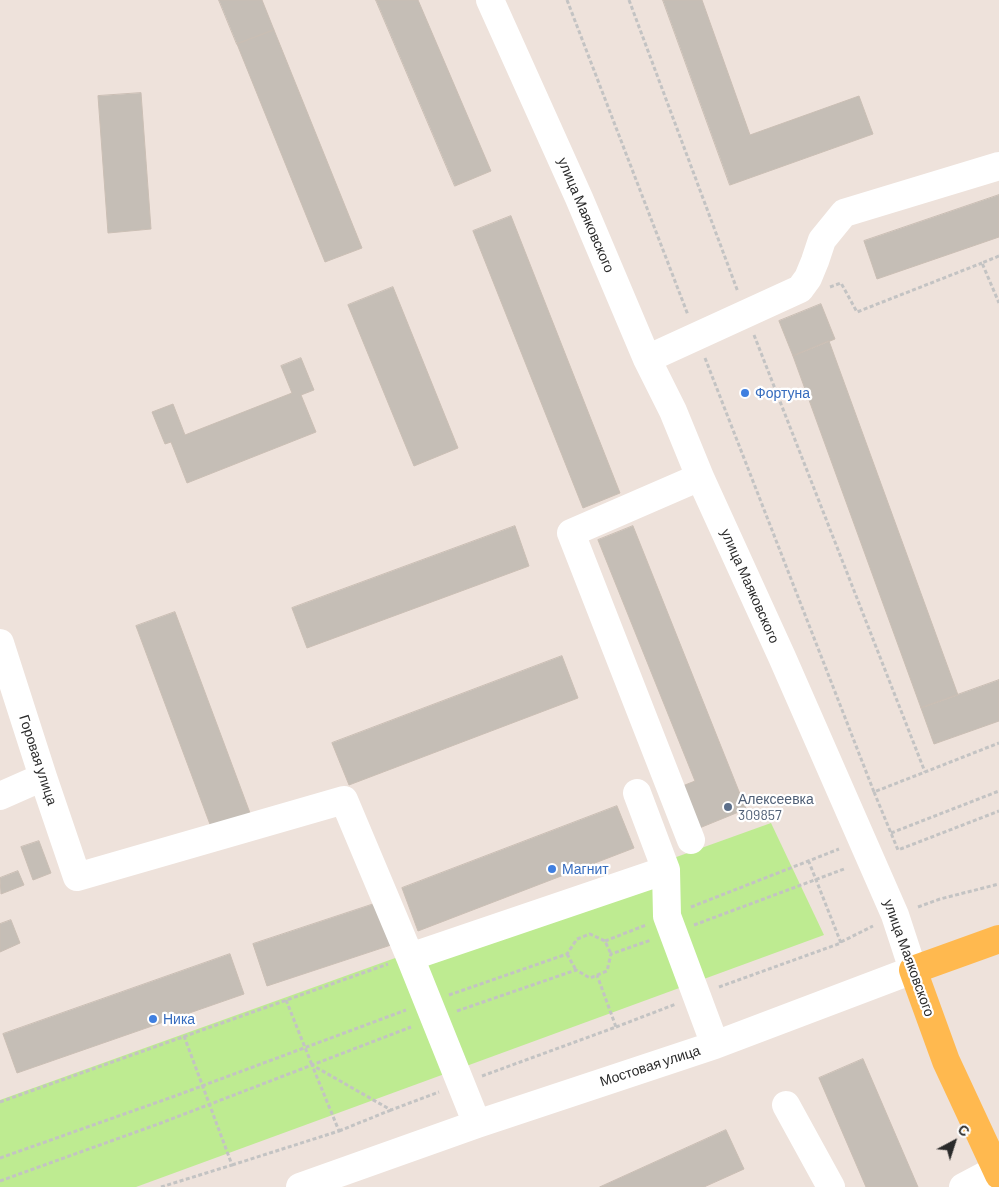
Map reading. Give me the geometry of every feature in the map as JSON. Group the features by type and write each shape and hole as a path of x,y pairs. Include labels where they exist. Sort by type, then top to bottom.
{"main road":[{"name":"Мостовая улица","path":"913,970 999,939"},
{"name":"улица Маяковского","path":"913,970 946,1061 998,1172"}],"street":[{"name":"улица Маяковского","path":"490,0 579,198 647,359 673,411 700,477 778,648 895,914 913,970"},
{"path":"647,359 800,288 808,278 822,240 844,213 999,166"},
{"path":"691,840 571,533 700,477"},
{"name":"Горовая улица","path":"0,643 77,876 344,800 410,957"},
{"path":"0,796 43,777"},
{"path":"637,793 666,870 667,916 715,1045"},
{"path":"477,1124 410,957 666,870"},
{"name":"Мостовая улица","path":"300,1187 477,1124 715,1045 913,970"},
{"path":"786,1105 832,1187"},
{"path":"963,1187 998,1172"}],"path":[{"path":"567,0 696,336 898,850 999,812"},
{"path":"629,0 746,314 925,772"},
{"path":"822,289 841,283 857,312 999,256"},
{"path":"982,263 999,303"},
{"path":"874,792 999,743"},
{"path":"892,833 999,791"},
{"path":"604,941 839,849"},
{"path":"161,1187 339,1131 841,942 808,862"},
{"path":"0,1158 203,1086 428,1002 567,954 577,939 590,934 604,941 611,954"},
{"path":"567,954 576,970"},
{"path":"0,1102 410,957"},
{"path":"597,975 616,1027"},
{"path":"286,1000 339,1131"},
{"path":"184,1036 232,1166"},
{"path":"312,1065 391,1110"}],"green space":[{"path":"771,823 824,935 136,1187 0,1187 0,1100"}],"building":[{"path":"219,0 262,0 274,30 237,44"},
{"path":"376,0 418,0 491,171 455,186"},
{"path":"663,0 702,0 750,135 859,96 873,134 730,185"},
{"path":"274,30 362,248 325,262 237,44"},
{"path":"141,93 151,229 108,233 98,96"},
{"path":"999,195 999,237 877,279 864,241"},
{"path":"511,216 620,493 583,508 473,231"},
{"path":"393,287 458,448 414,466 348,305"},
{"path":"821,304 835,339 793,356 779,321"},
{"path":"829,341 958,695 921,708 793,356"},
{"path":"301,358 314,390 301,395 316,432 187,483 171,442 165,444 152,412 173,404 185,435 292,393 281,366"},
{"path":"515,526 529,566 307,648 292,608"},
{"path":"633,526 746,809 697,829 680,787 695,781 598,540"},
{"path":"175,612 250,813 211,827 136,626"},
{"path":"562,656 578,698 349,785 332,743"},
{"path":"999,680 999,721 934,744 921,708"},
{"path":"617,806 634,848 418,931 402,888"},
{"path":"39,841 51,873 33,880 21,847"},
{"path":"18,871 24,885 1,894 0,878"},
{"path":"377,903 391,945 267,986 253,944"},
{"path":"11,920 20,943 0,952 0,924"},
{"path":"230,954 244,994 17,1073 3,1034"},
{"path":"863,1059 918,1187 866,1187 819,1078"},
{"path":"726,1130 744,1169 704,1187 600,1187"}],"place":[{"name":"Фортуна","path":"745,393"},
{"name":"Алексеевка 309857","path":"728,807"},
{"name":"Магнит","path":"552,869"},
{"name":"Ника","path":"153,1019"}]}
